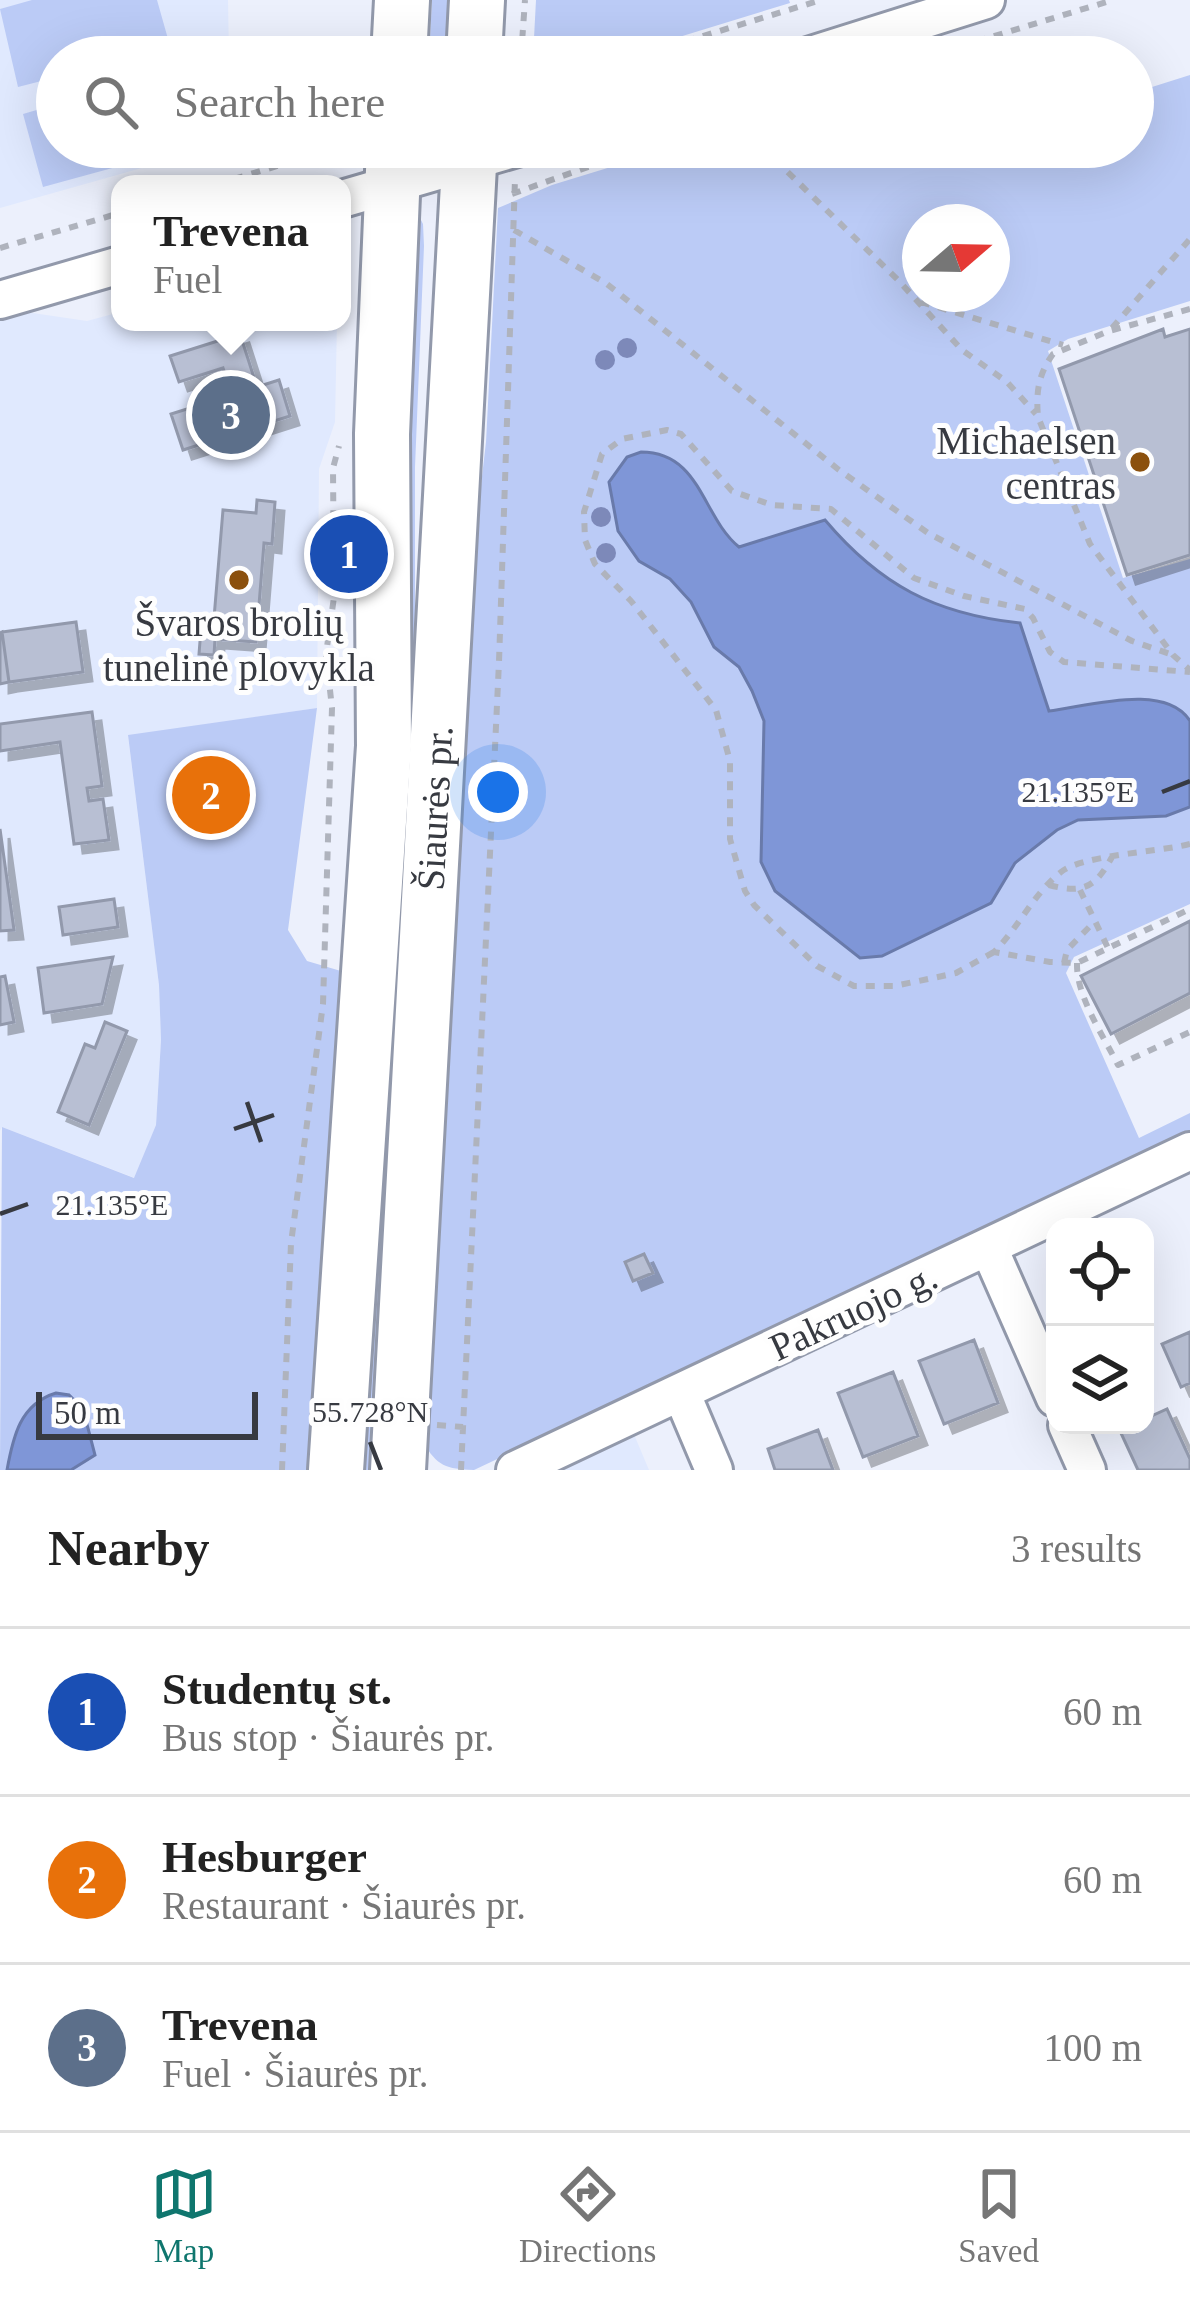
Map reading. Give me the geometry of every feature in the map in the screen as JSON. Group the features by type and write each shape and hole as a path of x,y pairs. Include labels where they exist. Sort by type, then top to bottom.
{"main road":[{"path":"400,36 402,0"},
{"path":"475,36 477,0"},
{"name":"Šiaurės pr.","path":"398,1470 421,1108 436,752 492,168"},
{"name":"Šiaurės pr.","path":"336,1470 384,746 376,176"},
{"path":"362,1097 382,1089 406,1091 421,1108"}],"street":[{"path":"872,36 986,0"},
{"path":"376,176 414,168"},
{"path":"0,300 111,268"},
{"name":"Pakruojo g.","path":"515,1470 1190,1151"},
{"path":"989,1248 1046,1378"},
{"path":"681,1392 714,1470"},
{"path":"1071,1434 1087,1470"}],"path":[{"path":"522,36 525,0"},
{"path":"703,36 821,0"},
{"path":"994,36 1113,0"},
{"path":"461,1470 499,662 514,193 502,168"},
{"path":"514,193 585,168"},
{"path":"783,168 902,286"},
{"path":"0,248 111,216"},
{"path":"512,230 607,284 839,470 928,533 1132,641 1173,655"},
{"path":"1109,331 1190,239"},
{"path":"1038,417 1039,381 1052,354 1109,331 1190,308"},
{"path":"927,312 962,350 1007,382 1038,417 1090,544 1190,671"},
{"path":"952,312 1066,346"},
{"path":"1190,671 1064,662 1050,652 1034,618 1024,609 964,596 914,578 831,509 772,505 732,491 681,434 668,430 622,439 602,454 584,512 586,540 595,564 716,710 730,761 730,839 740,879 754,905 817,966 854,986 894,986 956,973 994,952 1049,885 1073,864 1190,844"},
{"path":"282,1470 291,1243 323,1004 332,708 326,654 334,597 333,468 343,433"},
{"path":"1049,885 1080,890 1096,880 1112,857"},
{"path":"1080,890 1108,948"},
{"path":"994,952 1077,963 1190,909"},
{"path":"1064,963 1067,950 1095,921"},
{"path":"1077,963 1089,1005 1118,1065 1190,1032"}],"shaded area":[{"path":"0,0 228,0 229,36 36,36 36,168 142,168 0,208"},
{"path":"32,0 157,0 167,36 36,36 36,82 18,87 0,9"},
{"path":"432,0 454,0 451,36 430,36"},
{"path":"536,0 790,3 682,36 534,36"},
{"path":"1190,75 1190,301 1068,339 1048,351 1123,578 1190,559 1190,904 1074,957 1066,973 1139,1138 1190,1113 1190,1130 474,1470 443,1465 423,1442 465,623 486,442 498,208 607,168 1154,168 1154,86"},
{"path":"36,110 36,161 23,114"},
{"path":"38,168 112,168 43,187"},
{"path":"417,212 424,246 415,467 415,781 406,1065 383,1063 401,421"},
{"path":"26,312 87,321 111,314 111,331 337,331 335,422 319,469 317,708 128,736 159,985 161,1040 156,1125 135,1178 2,1127 0,1131 0,320"},
{"path":"641,452 661,455 689,474 739,547 825,520 867,562 911,593 961,612 1020,623 1049,711 1145,699 1179,709 1190,721 1190,807 1166,816 1078,820 1015,863 991,903 882,956 860,958 775,891 761,862 764,721 752,691 739,667 714,647 691,602 670,579 639,561 618,531 609,482 627,457"},
{"path":"317,708 288,930 307,961 351,974 312,1470 71,1470 14,1435 7,1470 0,1470 2,1127 134,1178 156,1125 159,985 128,735"},
{"path":"391,1108 379,1470 353,1470 384,1110"},
{"path":"56,1393 69,1395 83,1409 95,1455 71,1470 7,1470 26,1413"},
{"path":"633,1432 649,1470 553,1470"}],"building":[{"name":"Michaelsen centras","path":"1163,329 1165,337 1190,329 1190,555 1127,575 1059,369"},
{"path":"240,334 257,387 232,395 223,368 179,382 170,356"},
{"path":"279,380 290,416 183,450 171,414"},
{"name":"Švaros brolių tunelinė plovykla","path":"257,500 275,502 272,544 264,543 256,642 215,639 214,655 199,654 202,616 214,618 223,510 256,513"},
{"path":"76,622 83,672 9,682 2,632"},
{"path":"0,633 9,682 0,684"},
{"path":"92,712 102,786 87,788 89,801 103,799 109,840 74,844 60,742 0,751 0,724"},
{"path":"0,829 14,930 0,931"},
{"path":"114,899 118,927 63,935 59,907"},
{"path":"1190,921 1190,993 1111,1034 1081,976"},
{"path":"113,957 102,1004 44,1013 38,968"},
{"path":"5,976 14,1022 0,1025 0,977"},
{"path":"105,1022 127,1031 89,1125 58,1112 85,1044 95,1048"},
{"path":"644,1254 653,1273 633,1281 625,1262"},
{"path":"1190,1332 1190,1383 1181,1387 1162,1344"},
{"path":"974,1340 998,1403 944,1424 919,1361"},
{"path":"893,1372 918,1436 863,1457 838,1393"},
{"path":"1167,1409 1190,1459 1190,1470 1138,1470 1121,1434 1154,1434 1154,1415"},
{"path":"818,1430 833,1470 775,1470 768,1449"}],"place":[{"name":"Trevena","path":"231,415"},
{"name":"Michaelsen centras","path":"1140,462"},
{"name":"Studentų st.","path":"349,554"},
{"name":"Švaros brolių tunelinė plovykla","path":"239,580"},
{"name":"Hesburger","path":"211,795"}]}
